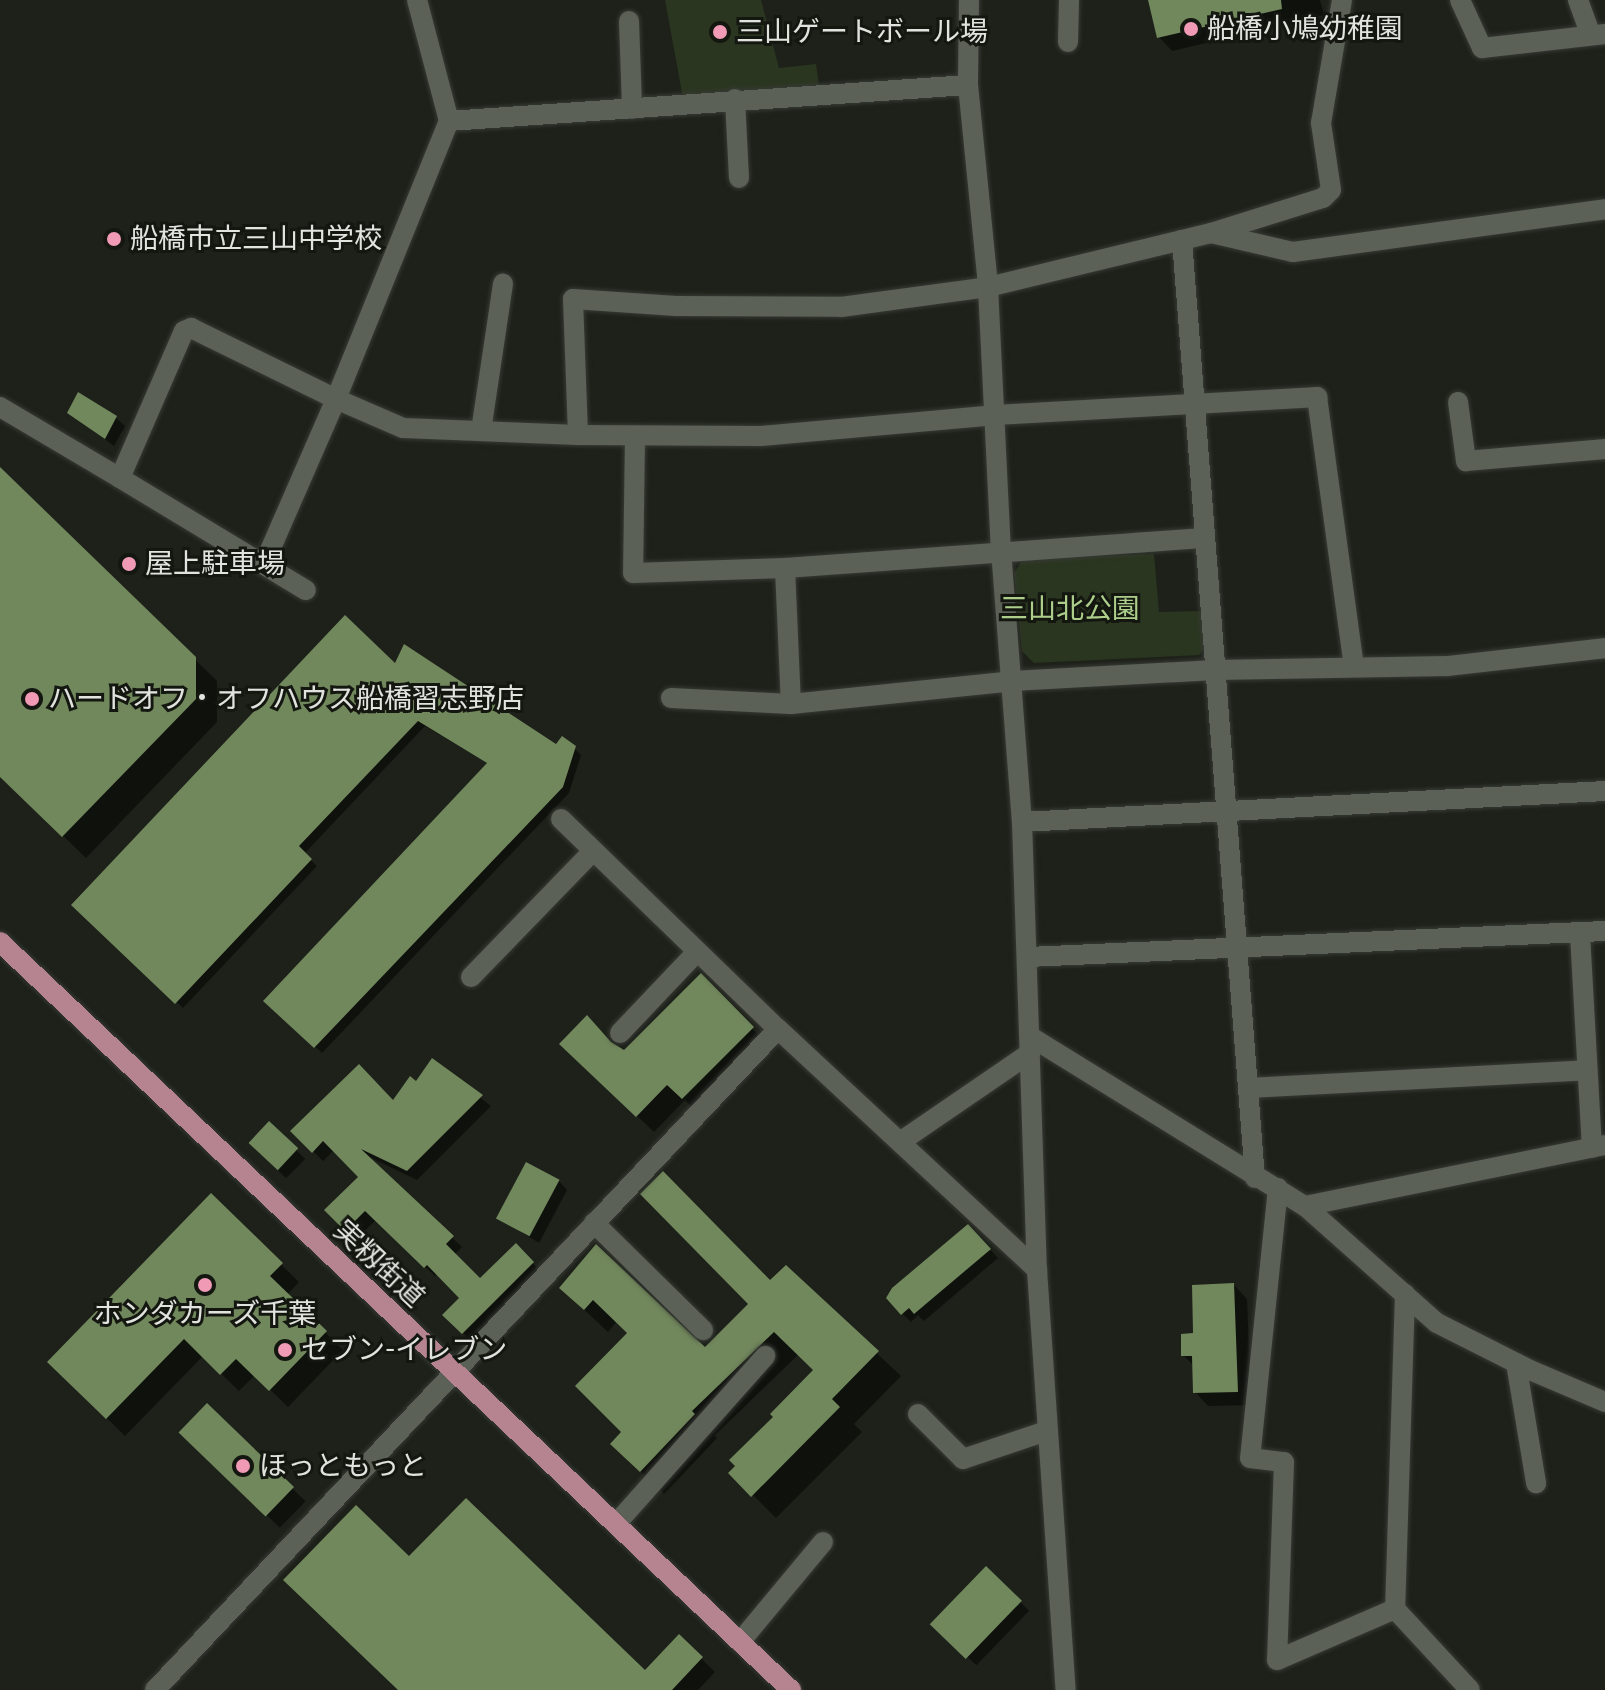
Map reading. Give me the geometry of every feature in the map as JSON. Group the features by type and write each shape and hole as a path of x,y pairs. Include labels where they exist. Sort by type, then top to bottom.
{"main road":[{"name":"実籾街道","path":"0,942 791,1690"}],"street":[{"path":"264,564 336,399 449,121 417,0"},
{"path":"969,0 968,85 988,287 1001,550 1022,822 1037,1270 1066,1690"},
{"path":"1068,42 1069,0"},
{"path":"578,435 573,299 676,306 841,307 988,287 1211,233 1323,198 1331,190 1321,123 1342,0"},
{"path":"1460,0 1482,48 1598,35 1578,0"},
{"path":"629,21 632,109"},
{"path":"449,121 968,85"},
{"path":"735,99 739,178"},
{"path":"1211,233 1293,252 1605,209"},
{"path":"1182,240 1255,1178"},
{"path":"481,431 503,284"},
{"path":"120,478 184,331 191,328 403,428 578,435 761,436 996,415 1317,397 1354,666"},
{"path":"1458,402 1466,461 1605,449"},
{"path":"0,407 306,590"},
{"path":"635,436 633,573 785,568 1001,550 1205,538"},
{"path":"785,568 791,704"},
{"path":"671,698 791,704 1012,681 1215,670 1448,666 1605,648"},
{"path":"1022,822 1605,791"},
{"path":"561,819 696,953 1037,1270"},
{"path":"471,977 593,851"},
{"path":"1028,957 1237,950 1605,931"},
{"path":"1305,1206 1599,1147 1587,1070 1580,934"},
{"path":"620,1033 696,953"},
{"path":"155,1690 778,1029"},
{"path":"900,1142 1031,1045"},
{"path":"1031,1045 1305,1206 1437,1323 1516,1363 1605,1402"},
{"path":"1248,1088 1587,1070"},
{"path":"1278,1188 1250,1458 1284,1462 1277,1660 1395,1609"},
{"path":"594,1223 703,1330"},
{"path":"1405,1294 1395,1609 1470,1690"},
{"path":"616,1524 765,1356"},
{"path":"1516,1363 1536,1483"},
{"path":"918,1414 963,1459 1046,1431"},
{"path":"740,1642 823,1542"}],"green space":[{"name":"三山ゲートボール場","path":"665,0 761,0 779,68 816,64 819,86 683,98"},
{"name":"三山北公園","path":"1154,554 1159,612 1205,611 1211,640 1199,655 1034,663 1022,651 1014,573 1023,559"}],"building":[{"path":"1148,0 1281,0 1282,9 1157,38"},
{"path":"78,392 117,416 105,439 67,413"},
{"path":"0,467 196,657 196,699 62,837 0,777"},
{"path":"345,615 395,663 404,644 556,744 562,736 576,746 563,787 314,1048 263,1001 487,763 418,721 299,846 312,859 175,1004 71,905"},
{"path":"701,973 754,1027 682,1099 667,1085 636,1117 559,1044 587,1015 611,1042 624,1050"},
{"path":"432,1058 483,1095 407,1171 361,1149 454,1236 446,1244 480,1278 516,1243 534,1262 462,1334 442,1315 459,1298 427,1265 424,1268 365,1211 345,1231 324,1210 358,1177 323,1141 312,1153 290,1131 359,1064 393,1100 410,1076 416,1081"},
{"path":"269,1121 298,1148 278,1170 249,1143"},
{"path":"526,1162 560,1180 530,1236 496,1219"},
{"path":"663,1171 770,1280 786,1265 879,1351 832,1399 840,1407 751,1497 728,1473 735,1466 729,1460 773,1417 770,1414 813,1370 774,1332 692,1411 695,1414 640,1472 610,1444 621,1432 575,1386 627,1333 593,1300 584,1310 559,1288 596,1244 705,1347 748,1304 640,1194"},
{"path":"211,1193 283,1263 270,1276 327,1331 269,1391 236,1359 220,1375 184,1339 106,1419 47,1362"},
{"path":"968,1224 991,1249 914,1314 909,1308 901,1315 886,1298 892,1288"},
{"path":"1234,1283 1238,1392 1193,1393 1192,1356 1181,1356 1181,1334 1193,1333 1192,1285"},
{"path":"207,1403 294,1487 266,1517 179,1432"},
{"path":"466,1498 645,1670 679,1634 703,1657 672,1690 398,1690 283,1580 356,1505 409,1556"},
{"path":"986,1566 1022,1601 966,1659 930,1624"}],"place":[{"name":"船橋小鳩幼稚園","path":"1191,29"},
{"name":"三山ゲートボール場","path":"720,32"},
{"name":"船橋市立三山中学校","path":"114,239"},
{"name":"屋上駐車場","path":"129,564"},
{"name":"ハードオフ・オフハウス船橋習志野店","path":"32,699"},
{"name":"ホンダカーズ千葉","path":"205,1285"},
{"name":"セブン-イレブン","path":"285,1350"},
{"name":"ほっともっと","path":"243,1466"}]}
